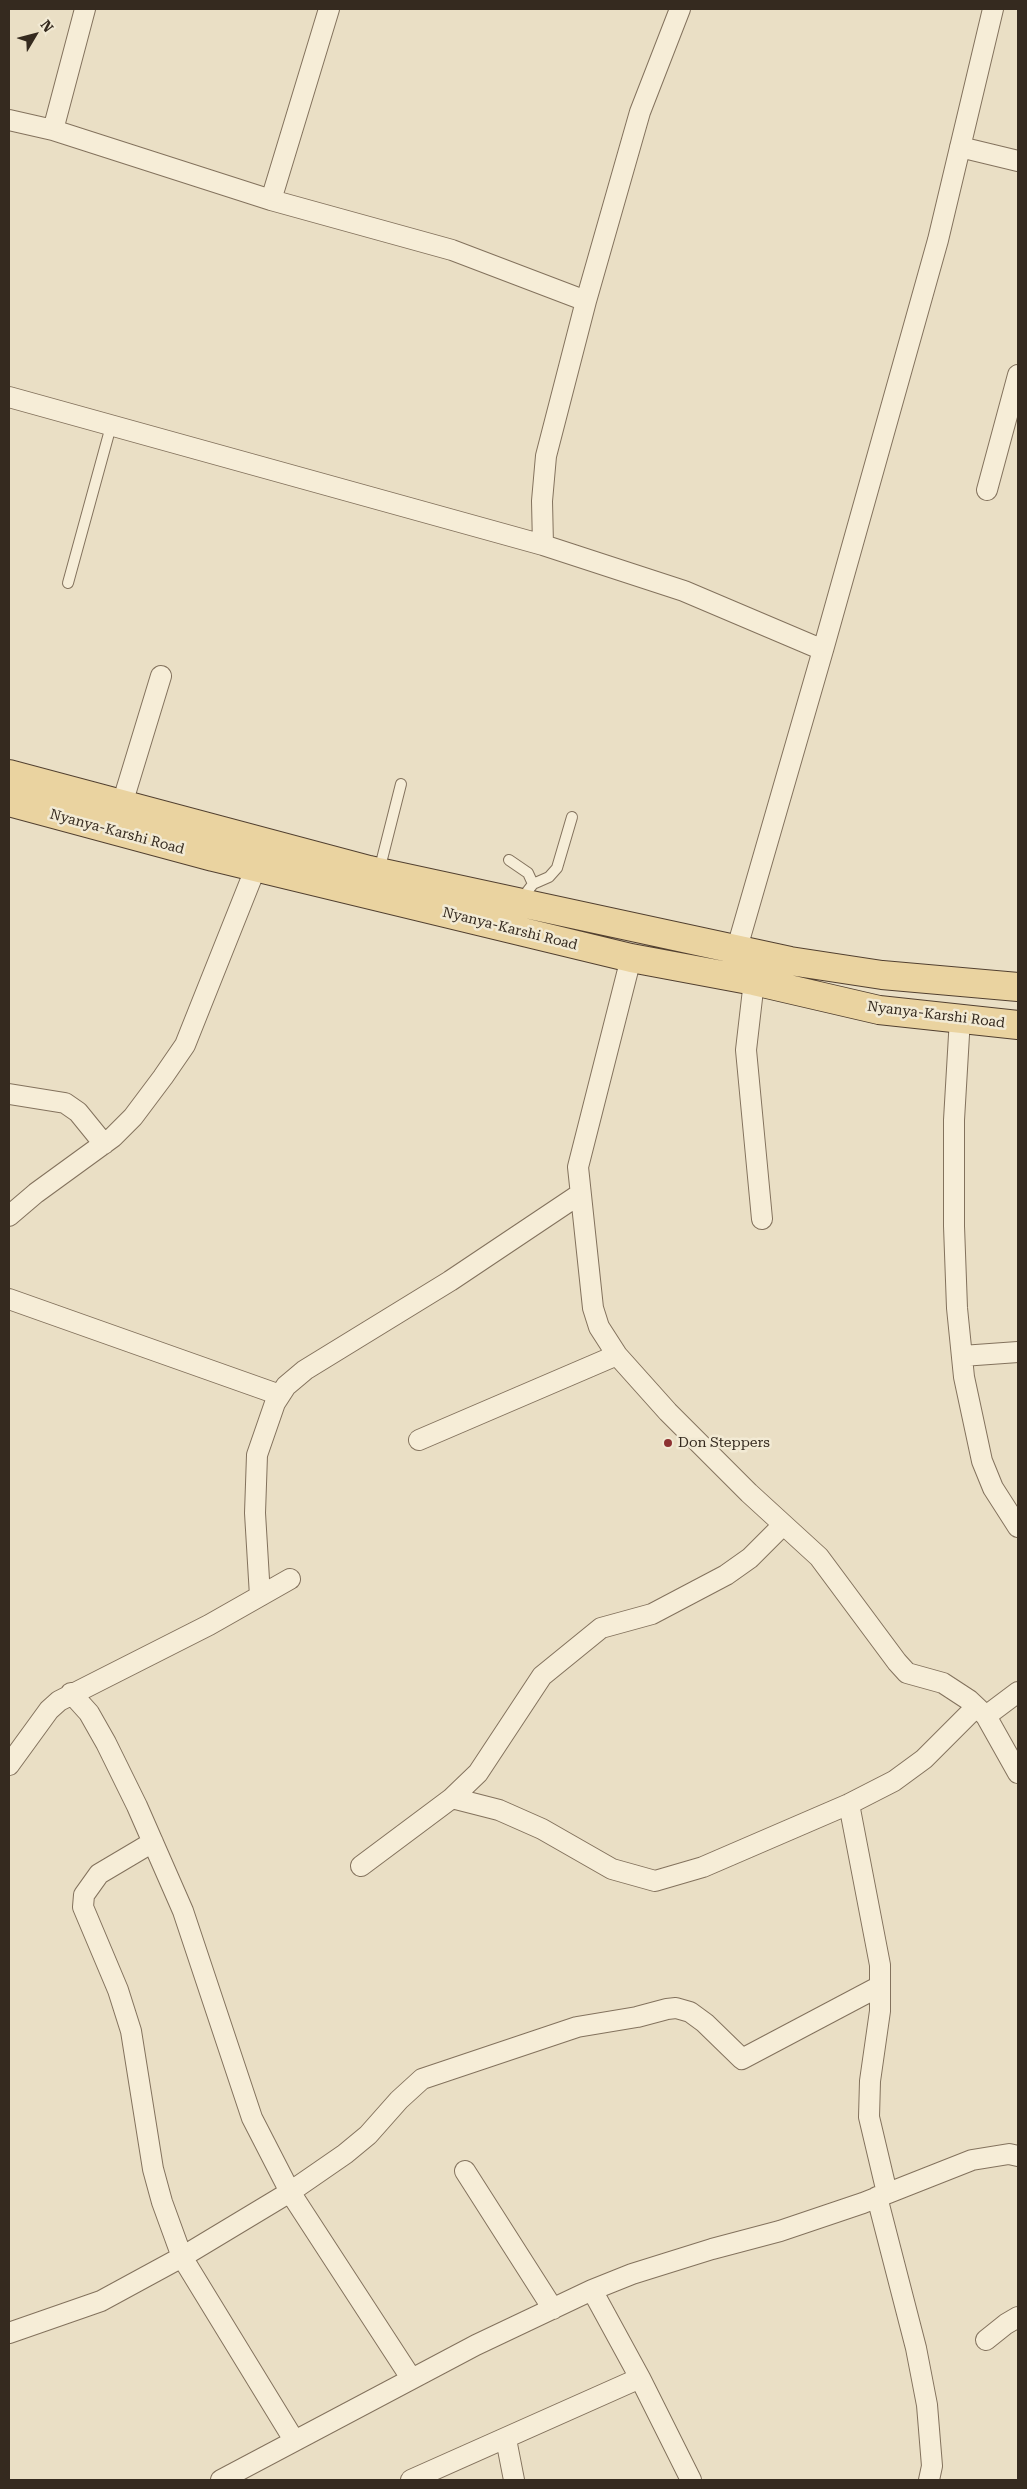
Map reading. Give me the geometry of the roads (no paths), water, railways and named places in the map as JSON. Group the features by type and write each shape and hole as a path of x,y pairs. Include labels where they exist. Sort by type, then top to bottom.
{"main road":[{"name":"Nyanya-Karshi Road","path":"9,774 122,804 386,882 631,958 754,981 879,1010 1018,1024"},
{"name":"Nyanya-Karshi Road","path":"9,802 256,867 386,882 526,893 790,961 882,975 1018,987"}],"street":[{"path":"52,130 85,9"},
{"path":"271,200 329,9"},
{"path":"543,545 542,501 546,456 586,301 640,112 680,9"},
{"path":"736,948 938,240 994,9"},
{"path":"9,120 52,130 271,200 452,250 586,301"},
{"path":"960,147 1018,161"},
{"path":"987,490 1018,375"},
{"path":"9,397 543,545 684,592 822,650"},
{"path":"122,804 161,676"},
{"path":"9,1216 36,1193 104,1144 133,1117 185,1045 256,867"},
{"path":"631,958 578,1166 580,1194 586,1226 593,1308 599,1327 617,1356 668,1412 819,1558 874,1628 896,1662 907,1673 943,1683 981,1711 1018,1773"},
{"path":"754,981 746,1050 762,1219"},
{"path":"960,1018 954,1120 954,1226 964,1377 982,1461 992,1488 1018,1527"},
{"path":"9,1094 65,1103 78,1112 104,1144"},
{"path":"260,1596 254,1513 257,1455 275,1402 286,1386 305,1370 450,1281 580,1194"},
{"path":"9,1299 280,1395"},
{"path":"962,1356 1018,1352"},
{"path":"419,1440 617,1356"},
{"path":"360,1866 452,1798 478,1773 542,1676 601,1628 652,1614 726,1575 750,1558 783,1525"},
{"path":"9,1765 48,1710 71,1693 209,1625 290,1579"},
{"path":"452,1798 499,1810 542,1829 612,1869 655,1881 703,1867 849,1804 894,1781 924,1759 981,1711 1018,1692"},
{"path":"71,1693 88,1713 106,1743 182,1911 252,2118 290,2192 411,2378"},
{"path":"849,1804 880,1965 880,2011 870,2081 869,2117 882,2195 925,2395 932,2466 930,2480"},
{"path":"152,1842 99,1874 84,1895 83,1907 118,1990 131,2031 154,2169 162,2202 182,2256 294,2440"},
{"path":"9,2333 101,2300 182,2256 290,2192 345,2154 368,2135 399,2100 422,2079 577,2027 637,2017 667,2008 676,2008 690,2012 705,2023 742,2059 880,1986"},
{"path":"221,2480 411,2378 592,2290 632,2274 712,2249 780,2231 882,2195 972,2160 1008,2154 1018,2156"},
{"path":"465,2171 553,2309"},
{"path":"592,2290 640,2378 690,2480"},
{"path":"986,2340 1018,2317"},
{"path":"418,2479 640,2378"},
{"path":"506,2439 514,2480"}],"lane":[{"path":"68,583 111,426"},
{"path":"386,882 401,784"},
{"path":"526,893 557,868 572,817"},
{"path":"509,860 528,873 526,893"}],"place":[{"name":"Don Steppers","path":"668,1443"}]}
